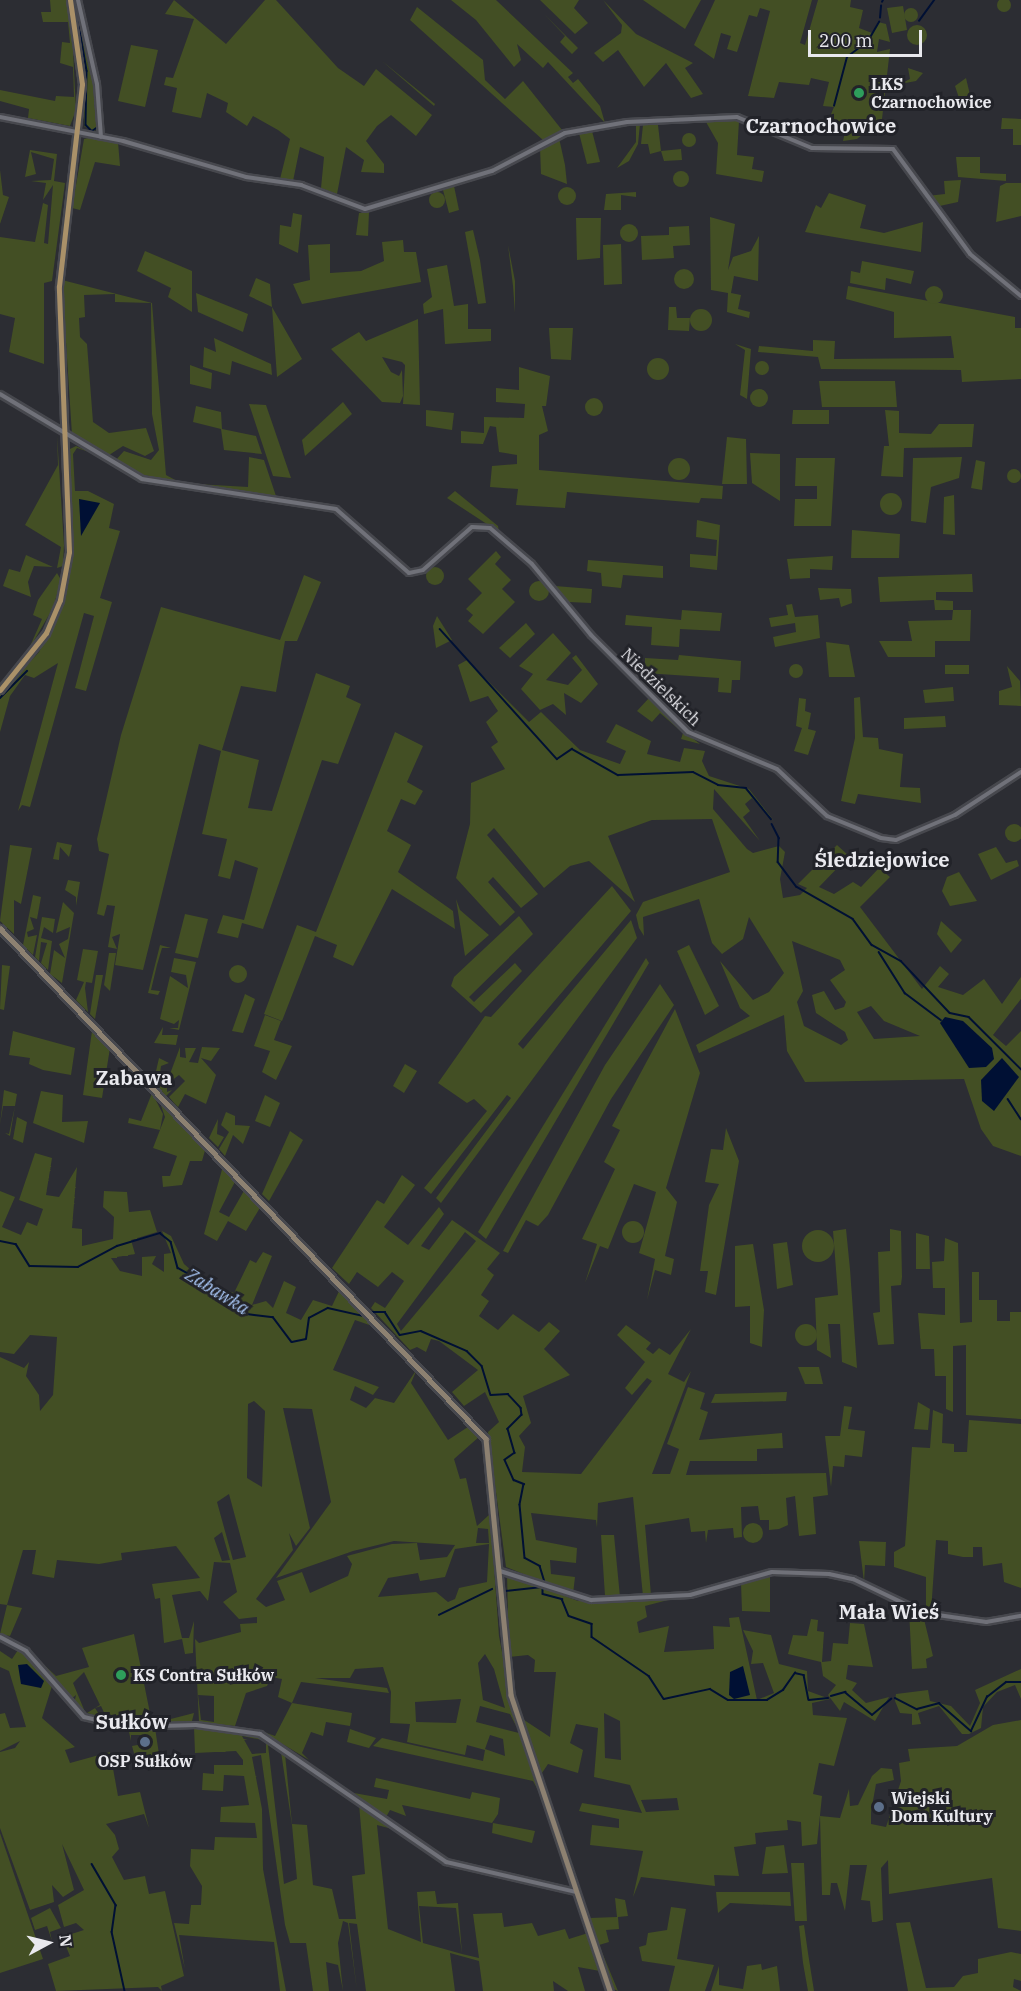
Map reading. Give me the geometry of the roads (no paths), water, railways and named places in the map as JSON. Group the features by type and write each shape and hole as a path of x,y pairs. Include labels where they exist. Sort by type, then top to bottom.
{"main road":[{"path":"0,690 38,646 60,600 69,552 59,276 79,132 81,65 70,0"},
{"path":"0,928 481,1431 491,1460 511,1695 610,1991"}],"street":[{"path":"78,0 97,84 101,137"},
{"path":"0,117 101,137 246,177 303,185 365,209 496,169 564,133 627,122 733,116 812,148 893,149 970,254 1021,296"},
{"path":"0,394 64,435"},
{"name":"Niedzielskich","path":"64,435 142,479 336,509 352,517 403,570 416,573 468,530 490,528 528,561 591,634 688,732 777,769 827,816 881,838 901,839 955,815 1021,772"},
{"path":"500,1571 591,1600 690,1595 772,1572 841,1576 924,1613 986,1622 1021,1616"},
{"path":"0,1637 31,1656 84,1717 127,1727 195,1725 260,1734 446,1862 576,1892"}],"water":[{"path":"79,499 100,503 81,536"},
{"path":"945,1017 963,1021 992,1048 994,1059 986,1067 969,1068 940,1023"},
{"path":"1002,1058 1019,1077 994,1111 982,1101 981,1080"},
{"path":"27,1664 44,1681 41,1688 21,1684 18,1665"},
{"path":"743,1666 750,1695 734,1699 729,1695 730,1672"}],"waterway":[{"path":"75,0 87,71 86,125 92,131 98,127"},
{"path":"919,21 934,0"},
{"path":"880,18 881,6"},
{"path":"834,106 847,57 868,41 879,22"},
{"path":"96,105 97,110"},
{"path":"440,629 557,759 572,749 618,775 693,772 718,785 746,788 771,819"},
{"path":"0,698 27,671"},
{"path":"772,824 779,838 778,862 797,887 853,919 872,945 901,961 950,1013 969,1017 1021,1069"},
{"path":"879,952 905,993 941,1020"},
{"path":"1008,1099 1021,1119"},
{"name":"Zabawka","path":"0,1241 16,1244 30,1266 78,1267 117,1246 160,1233 171,1242 178,1268 230,1296 247,1314 273,1317 292,1342 306,1339 309,1318 328,1308 368,1317"},
{"name":"Zabawka","path":"373,1312 385,1312 400,1335 421,1331 467,1351 482,1366 491,1395 508,1394 521,1408 522,1415 508,1429 515,1453 505,1460 514,1480 524,1484 520,1505 525,1558 540,1566 545,1582"},
{"path":"505,1591 542,1587"},
{"name":"Zabawka","path":"543,1587 543,1594 562,1599 569,1616 592,1624 592,1637 649,1676 664,1699 710,1689 728,1700 767,1700 783,1690 795,1673 804,1675 809,1700 828,1698"},
{"path":"439,1615 492,1589"},
{"name":"Zabawka","path":"895,1698 917,1709 939,1703 971,1731 987,1697 1006,1682 1021,1682"},
{"name":"Zabawka","path":"831,1696 845,1692 872,1715 891,1699"},
{"path":"92,1864 116,1905 112,1932 125,1991"}],"place":[{"name":"LKS Czarnochowice","path":"859,93"},
{"name":"KS Contra Sułków","path":"121,1675"},
{"name":"OSP Sułków","path":"145,1742"},
{"name":"Wiejski Dom Kultury","path":"879,1807"}],"district":[{"name":"Czarnochowice","path":"821,125"},
{"name":"Śledziejowice","path":"882,859"},
{"name":"Zabawa","path":"134,1077"},
{"name":"Mała Wieś","path":"889,1611"},
{"name":"Sułków","path":"132,1721"}]}
